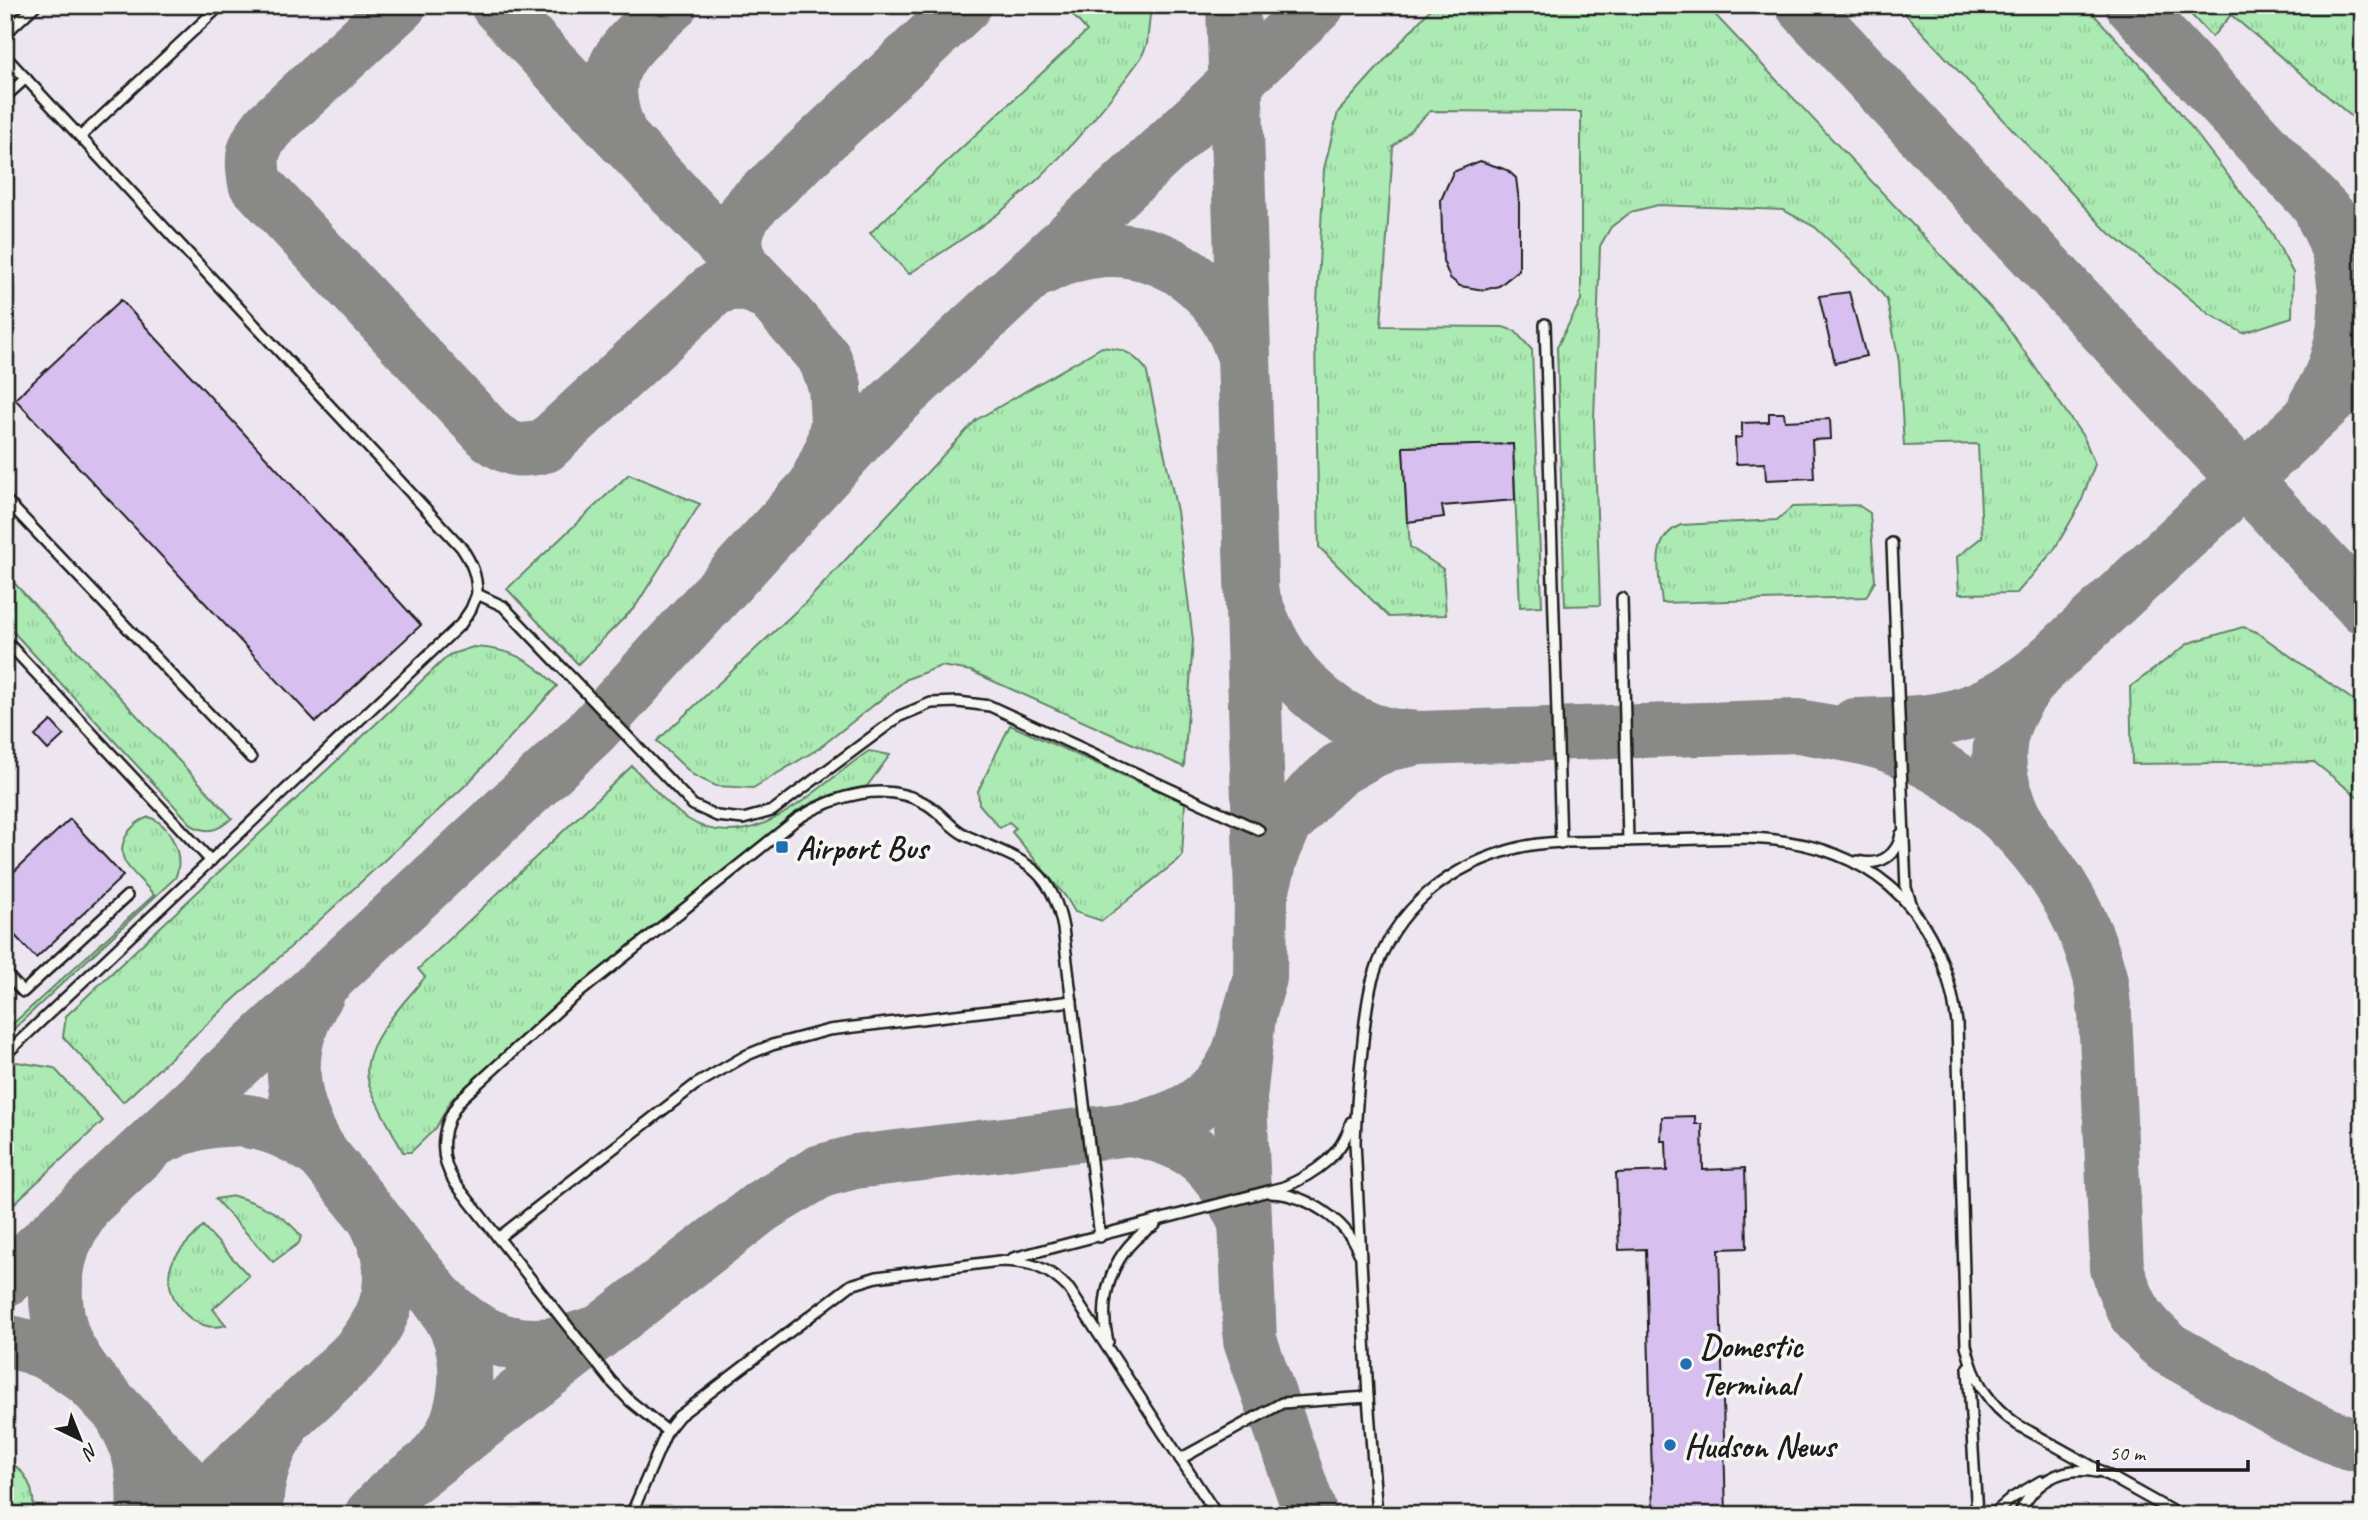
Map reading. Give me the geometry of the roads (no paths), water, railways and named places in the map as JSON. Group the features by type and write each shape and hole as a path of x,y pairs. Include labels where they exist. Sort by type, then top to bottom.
{"lane":[{"path":"5,34 36,5"},
{"path":"81,135 221,5"},
{"path":"5,56 461,547 471,562 477,579 477,594 471,610 461,624 5,1055"},
{"path":"5,97 26,78"},
{"path":"1545,324 1561,843"},
{"path":"5,499 251,758"},
{"path":"1892,543 1906,888 1910,903 1933,943 1950,983 1956,1023 1966,1345 1977,1515"},
{"path":"477,594 503,606 693,805 717,816 743,818 772,811 900,716 931,703 958,702 990,706 1259,830"},
{"path":"1622,598 1628,841"},
{"path":"5,640 212,861"},
{"path":"667,1431 630,1401 611,1381 455,1183 445,1164 443,1137 454,1108 565,1004 797,819 828,802 868,793 901,795 916,799 933,808 956,830 1032,867 1048,884 1060,914 1100,1237"},
{"path":"1377,1515 1354,1142 1370,990 1379,959 1399,924 1426,893 1459,869 1490,856 1523,847 1561,843 1772,839 1811,845 1871,864 1884,860 1897,848 1903,822"},
{"path":"1849,858 1884,881 1919,920"},
{"path":"5,973 23,992 127,896"},
{"path":"498,1238 695,1085 760,1050 829,1030 1072,1001"},
{"path":"999,1262 1265,1194 1302,1180 1326,1162 1344,1141 1356,1103"},
{"path":"1265,1194 1275,1193 1293,1198 1324,1212 1337,1222 1353,1241 1362,1265"},
{"path":"1112,1354 1103,1313 1110,1278 1130,1245 1151,1227 1168,1219"},
{"path":"631,1515 667,1431 679,1416 851,1284 877,1277 1019,1261 1035,1265 1059,1278 1069,1289 1217,1515"},
{"path":"1966,1345 1977,1381 1995,1407 2018,1425 2179,1515"},
{"path":"1180,1459 1282,1403 1368,1397"},
{"path":"1992,1515 2012,1498 2052,1476 2076,1470 2106,1475"},
{"path":"2019,1515 2033,1493 2052,1476"}],"place":[{"name":"Airport Bus","path":"782,847"},
{"name":"Domestic Terminal","path":"1686,1364"},
{"name":"Hudson News","path":"1670,1445"}]}
